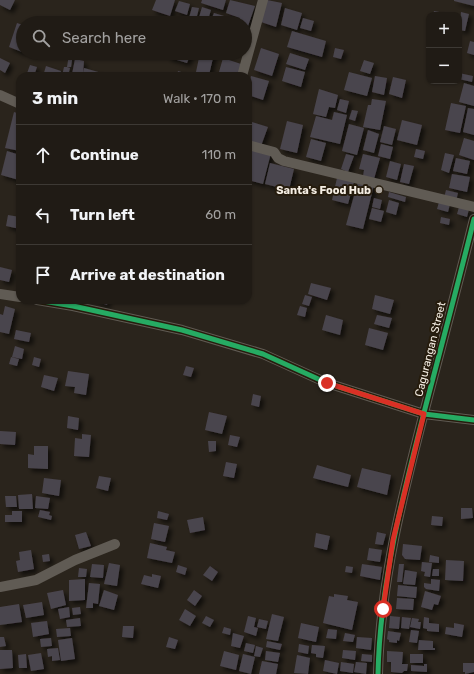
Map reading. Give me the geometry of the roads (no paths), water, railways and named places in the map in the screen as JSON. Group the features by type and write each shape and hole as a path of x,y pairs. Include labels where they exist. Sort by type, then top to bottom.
{"street":[{"path":"252,40 263,0"},
{"path":"243,72 246,60"},
{"path":"0,95 16,102"},
{"path":"252,146 274,152 278,158 284,161 474,207"},
{"name":"Cagurangan Street","path":"378,674 383,609 393,540 474,219"},
{"path":"0,294 16,296"},
{"path":"61,304 182,330 263,354 327,383 424,414 474,420"},
{"path":"0,587 36,580 75,560 115,544"}],"place":[{"name":"Santa's Food Hub","path":"379,190"}]}
